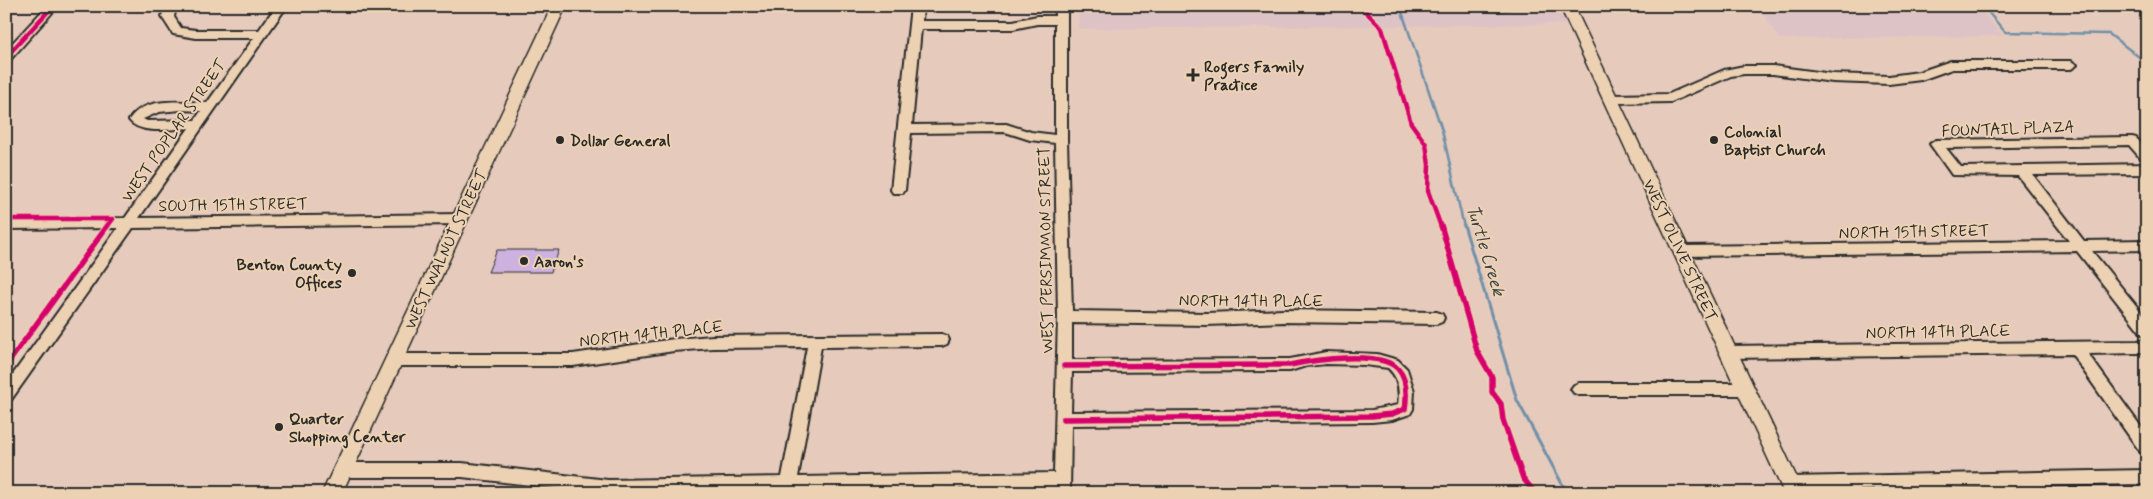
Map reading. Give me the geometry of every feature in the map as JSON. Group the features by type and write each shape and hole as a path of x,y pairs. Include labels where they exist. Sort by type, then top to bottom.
{"main road":[{"name":"WEST WALNUT STREET","path":"332,493 559,6"},
{"name":"WEST OLIVE STREET","path":"1568,6 1792,489"}],"street":[{"path":"6,57 54,6"},
{"path":"170,6 168,17 177,31 196,34 262,34"},
{"name":"WEST POPLAR STREET","path":"6,396 282,6"},
{"path":"898,190 917,6"},
{"path":"915,25 1013,26 1061,13"},
{"name":"WEST PERSIMMON STREET","path":"1061,13 1061,140 1066,317 1061,486"},
{"path":"1612,99 1670,98 1728,73 1744,70 1772,70 1833,78 1889,80 1921,76 1951,65 2071,65"},
{"path":"198,124 145,125 135,120 142,112 159,107 210,107"},
{"path":"905,129 1006,128 1030,136 1061,140"},
{"name":"FOUNTAIL PLAZA","path":"2147,157 2132,141 1936,144 1957,172 2147,169"},
{"path":"2022,171 2147,330"},
{"name":"SOUTH 15TH STREET","path":"6,224 460,219"},
{"name":"NORTH 15TH STREET","path":"1681,251 2147,246"},
{"name":"NORTH 14TH PLACE","path":"1066,317 1206,319 1283,316 1437,318"},
{"name":"NORTH 14TH PLACE","path":"393,360 573,360 703,343 942,340"},
{"path":"789,484 815,341"},
{"name":"NORTH 14TH PLACE","path":"1728,352 2139,347 2147,344"},
{"path":"2075,347 2147,448"},
{"path":"1063,419 1372,416 1392,414 1405,409 1408,393 1402,373 1392,363 1375,359 1309,360 1290,366 1064,366"},
{"path":"1579,389 1746,388"},
{"path":"342,470 462,470 608,487 789,484 1061,486"},
{"path":"1792,489 2147,477"}],"shaded area":[{"path":"1078,6 1567,6 1576,24 1078,29"},
{"path":"1758,6 1978,6 2003,36 1779,39"}],"green space":[{"path":"1461,6 1518,6 1504,11 1490,12"}],"building":[{"name":"Aaron's","path":"497,250 559,250 551,272 488,272"}],"waterway":[{"name":"Turtle Creek","path":"1400,6 1442,130 1464,227"},
{"path":"1983,6 2005,32 2109,34 2147,63"},
{"name":"Turtle Creek","path":"1464,225 1517,400 1567,493"}],"cycle path":[{"path":"6,57 53,6"},
{"path":"1360,6 1382,28 1411,123 1426,144 1429,165 1428,191 1439,219 1477,351 1492,377 1492,392 1501,404 1503,420 1523,478 1535,493"},
{"path":"6,219 113,219 6,366"},
{"path":"1063,419 1372,416 1392,414 1405,409 1406,397 1406,385 1402,373 1393,364 1377,360 1316,359 1290,365 1064,366"}],"place":[{"name":"Rogers Family Practice","path":"1193,75"},
{"name":"Dollar General","path":"560,140"},
{"name":"Colonial Baptist Church","path":"1714,140"},
{"name":"Aaron's","path":"524,261"},
{"name":"Benton County Offices","path":"352,273"},
{"name":"Quarter Shopping Center","path":"279,427"}]}
